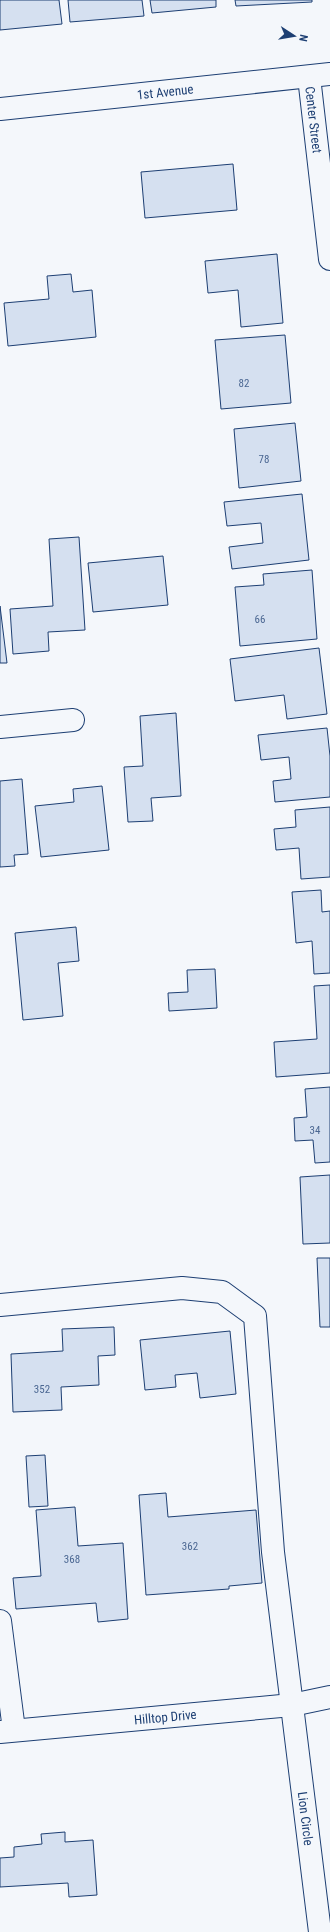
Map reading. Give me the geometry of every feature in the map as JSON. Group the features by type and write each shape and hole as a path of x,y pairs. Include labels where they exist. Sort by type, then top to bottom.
{"street":[{"name":"1st Avenue","path":"0,109 320,76"},
{"name":"Center Street","path":"320,76 330,259"},
{"path":"0,727 72,720"},
{"name":"Lion Circle","path":"0,1305 182,1288 222,1292 256,1316 273,1552 320,1932"},
{"path":"0,1621 7,1731"},
{"name":"Hilltop Drive","path":"7,1731 292,1705 330,1697"}],"building":[{"path":"0,0 59,0 62,24 0,30"},
{"path":"68,0 142,0 144,16 70,22"},
{"path":"150,0 216,0 216,7 152,13"},
{"path":"235,0 312,0 312,2 236,6"},
{"path":"233,164 237,210 145,218 141,172"},
{"path":"277,254 283,323 241,327 238,290 208,293 205,261"},
{"path":"71,274 73,292 92,290 96,337 8,346 4,303 49,299 47,276"},
{"path":"285,335 291,403 221,409 215,340"},
{"path":"295,423 301,481 239,488 234,429"},
{"path":"302,494 309,560 232,569 229,547 263,543 261,523 227,526 224,502"},
{"path":"79,537 85,630 48,632 49,651 13,654 10,609 53,606 49,539"},
{"path":"163,556 168,605 93,612 88,563"},
{"path":"312,570 317,639 240,646 235,587 264,585 263,574"},
{"path":"0,606 7,663 0,663"},
{"path":"319,648 327,714 287,719 284,695 235,701 230,659"},
{"path":"176,713 181,796 151,798 153,821 128,822 124,767 143,766 140,716"},
{"path":"327,728 330,756 330,797 275,802 273,781 291,779 289,757 261,760 258,735"},
{"path":"22,779 28,854 14,855 15,866 0,867 0,781"},
{"path":"102,786 109,850 41,857 35,806 74,802 73,789"},
{"path":"330,807 330,877 301,879 299,848 276,850 274,829 296,827 295,810"},
{"path":"321,890 322,912 330,911 330,973 314,974 312,941 296,943 292,892"},
{"path":"76,927 79,961 58,963 63,1016 23,1020 15,933"},
{"path":"215,969 217,1008 169,1011 168,993 188,992 187,970"},
{"path":"330,985 330,1073 276,1077 274,1042 317,1039 314,986"},
{"path":"330,1087 330,1162 315,1163 313,1140 295,1141 294,1118 307,1117 305,1089"},
{"path":"330,1175 330,1243 303,1244 300,1177"},
{"path":"317,1258 330,1258 330,1327 320,1327"},
{"path":"114,1327 115,1355 98,1356 99,1385 61,1387 62,1410 13,1412 11,1354 63,1351 62,1329"},
{"path":"230,1331 236,1394 200,1398 197,1373 175,1375 176,1387 145,1390 140,1340"},
{"path":"45,1455 48,1506 29,1507 26,1456"},
{"path":"166,1493 168,1517 256,1510 262,1583 229,1586 229,1589 146,1595 139,1495"},
{"path":"75,1507 78,1546 123,1543 128,1619 98,1622 96,1603 16,1609 13,1578 41,1576 36,1510"},
{"path":"65,1832 65,1842 93,1840 97,1895 69,1897 68,1883 0,1887 0,1858 14,1857 14,1847 42,1844 41,1834"}]}
